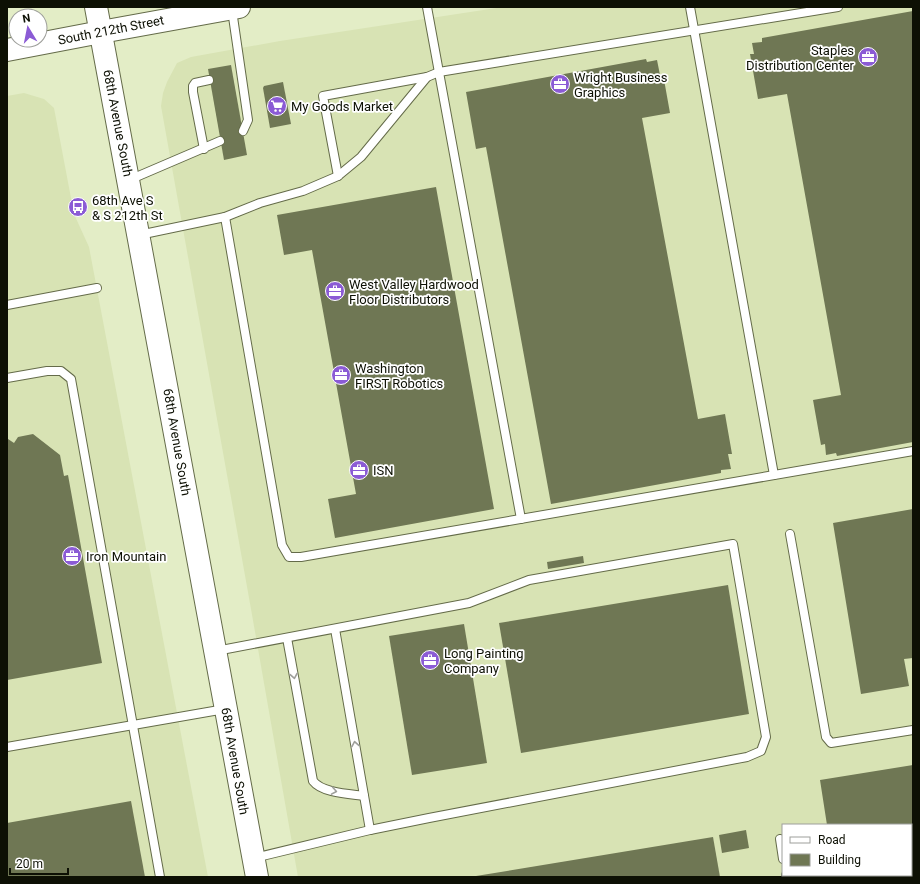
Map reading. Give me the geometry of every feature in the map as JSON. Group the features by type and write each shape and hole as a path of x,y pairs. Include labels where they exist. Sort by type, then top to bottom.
{"main road":[{"name":"68th Avenue South","path":"96,7 255,868"},
{"name":"South 212th Street","path":"7,50 235,8"}],"lane":[{"path":"427,7 521,519"},
{"path":"690,7 774,475"},
{"path":"338,176 323,96 427,77 439,72 838,7"},
{"path":"235,8 236,73 248,120 243,131"},
{"path":"138,235 225,217 260,203 303,192 338,176 361,157 427,77"},
{"path":"204,149 193,86 195,83 209,80"},
{"path":"128,180 220,141"},
{"path":"225,217 282,545 289,556 301,557 913,451"},
{"path":"7,305 97,288"},
{"path":"7,378 47,371 62,371 71,379 160,877"},
{"path":"790,534 826,737 832,743 913,730"},
{"path":"215,652 469,603 529,580 733,544 766,738 761,752 747,757 370,830 255,868"},
{"path":"335,629 370,830"},
{"path":"287,638 313,781 315,784 324,789 364,796"},
{"path":"7,747 226,708"},
{"path":"780,839 782,852"}],"shaded area":[{"path":"503,7 913,7 913,877 298,877 161,106 163,93 167,82 177,63 191,57 280,41"},
{"path":"24,93 44,99 54,108 74,214 89,247 208,877 7,877 7,96"}],"building":[{"path":"913,11 913,442 837,456 836,453 826,455 825,444 821,445 813,400 841,395 787,94 758,99 750,54 754,54 752,43 762,42 762,38"},
{"path":"646,59 647,62 657,60 660,75 663,74 670,113 642,118 698,419 725,414 732,454 728,454 731,469 721,470 721,473 551,504 486,147 476,149 466,92"},
{"path":"231,65 247,155 224,160 208,69"},
{"name":"My Goods Market","path":"283,82 291,124 270,128 263,88 264,86"},
{"path":"436,187 494,509 335,538 328,499 356,494 312,250 284,255 277,215"},
{"path":"33,434 60,455 64,476 68,475 102,663 7,680 7,440 8,439 14,443 18,437"},
{"path":"913,509 913,658 904,659 909,686 861,694 833,523"},
{"path":"583,556 584,563 548,569 547,562"},
{"path":"728,585 749,714 521,753 499,623"},
{"path":"464,624 487,763 412,775 389,636"},
{"path":"913,765 913,877 836,877 912,876 912,824 827,824 820,780"},
{"path":"131,801 145,877 7,877 7,823"},
{"path":"746,830 749,848 722,853 719,835"},
{"path":"713,837 720,877 476,877 476,876"}],"place":[{"name":"Staples Distribution Center","path":"868,57"},
{"name":"Wright Business Graphics","path":"560,84"},
{"name":"My Goods Market","path":"277,106"},
{"name":"68th Ave S & S 212th St","path":"78,207"},
{"name":"West Valley Hardwood Floor Distributors","path":"335,291"},
{"name":"Washington FIRST Robotics","path":"341,375"},
{"name":"ISN","path":"359,470"},
{"name":"Iron Mountain","path":"72,556"},
{"name":"Long Painting Company","path":"430,660"}]}
